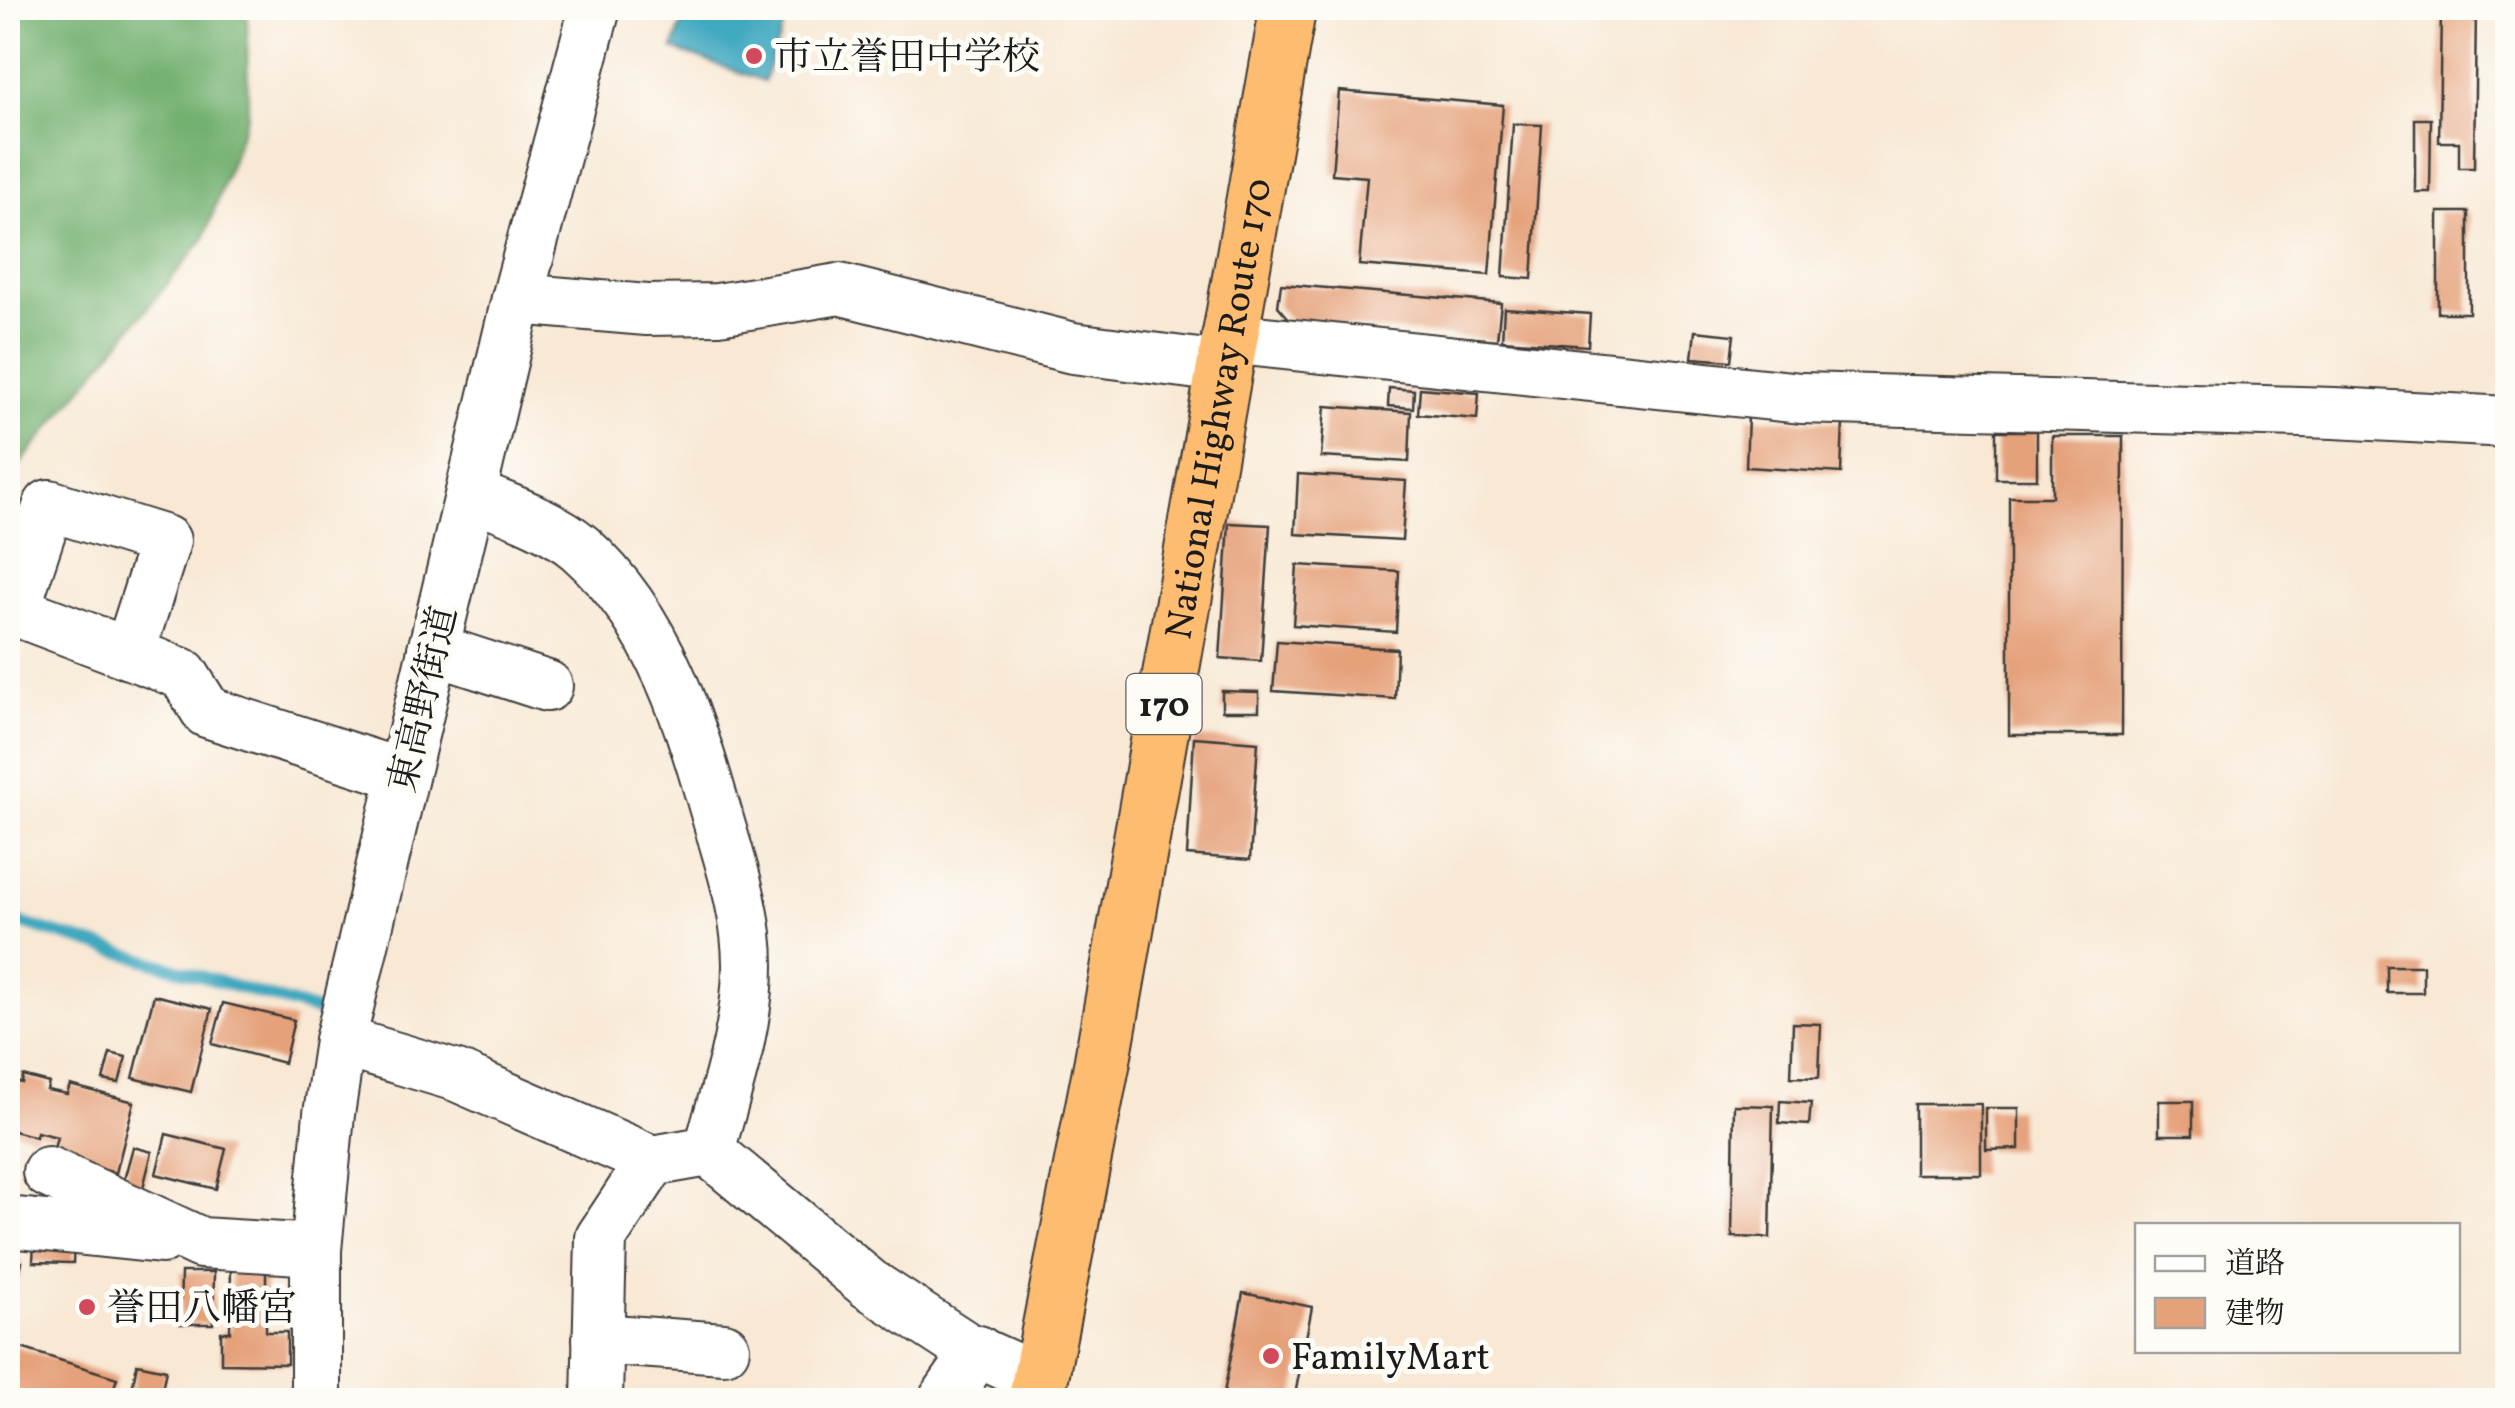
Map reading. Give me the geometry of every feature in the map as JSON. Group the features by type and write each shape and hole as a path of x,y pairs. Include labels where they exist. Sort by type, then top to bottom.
{"highway":[{"name":"National Highway Route 170","path":"1038,1390 1105,1044 1224,353 1288,8"}],"street":[{"name":"東高野街道","path":"316,1400 316,1250 329,1114 344,1026 517,299 595,8"},
{"path":"517,299 648,310 718,308 840,289 1073,348 1224,353 1801,398 2334,413 2508,422"},
{"path":"470,494 544,524 579,548 628,601 673,678 742,904 748,963 744,1022 709,1151"},
{"path":"433,649 547,686"},
{"path":"129,654 183,674 207,712 404,775"},
{"path":"344,1026 652,1161 709,1151 869,1284 1038,1390"},
{"path":"597,1400 601,1238 652,1161"},
{"path":"48,1172 201,1243"},
{"path":"8,1222 201,1243 316,1250"},
{"path":"598,1339 724,1348"},
{"path":"944,1400 978,1351"}],"green space":[{"path":"25,8 247,8 248,113 204,239 8,479 8,46"}],"water":[{"path":"687,8 790,8 764,81 673,49"}],"building":[{"path":"2441,8 2476,8 2474,168 2459,168 2459,142 2439,142"},
{"path":"1339,91 1503,105 1489,275 1359,265 1367,177 1332,174"},
{"path":"2415,119 2431,119 2430,192 2415,192"},
{"path":"1513,124 1542,125 1532,279 1503,277"},
{"path":"2438,212 2469,212 2469,313 2438,313"},
{"path":"1281,284 1501,303 1497,340 1292,322 1278,306"},
{"path":"1504,308 1590,314 1588,346 1502,340"},
{"path":"1695,331 1734,335 1731,361 1692,358"},
{"path":"1389,388 1414,390 1413,408 1388,406"},
{"path":"1420,388 1479,393 1477,419 1418,414"},
{"path":"1325,406 1411,412 1409,462 1321,457"},
{"path":"1748,417 1843,423 1841,473 1746,467"},
{"path":"1996,431 2037,431 2037,479 1996,479"},
{"path":"2052,436 2123,436 2122,735 2009,735 2009,497 2052,497"},
{"path":"1298,474 1406,481 1402,540 1295,534"},
{"path":"1229,523 1270,525 1261,661 1220,658"},
{"path":"1297,565 1399,571 1396,632 1293,625"},
{"path":"1277,641 1397,649 1395,699 1273,691"},
{"path":"1222,691 1259,692 1259,711 1222,711"},
{"path":"1194,737 1258,742 1250,860 1187,855"},
{"path":"2387,966 2423,966 2423,993 2387,993"},
{"path":"154,995 212,1009 191,1092 133,1078"},
{"path":"223,1003 294,1020 284,1063 212,1044"},
{"path":"1793,1023 1821,1024 1819,1078 1791,1077"},
{"path":"110,1053 126,1057 119,1083 103,1080"},
{"path":"23,1076 49,1083 47,1090 67,1094 70,1085 134,1102 116,1173 52,1157 57,1137 37,1132 36,1137 10,1130 8,1080 22,1083"},
{"path":"1780,1101 1811,1103 1809,1125 1779,1123"},
{"path":"2159,1101 2193,1101 2193,1135 2159,1135"},
{"path":"1915,1104 1981,1104 1981,1174 1915,1174"},
{"path":"1734,1105 1773,1106 1770,1238 1732,1237"},
{"path":"1986,1108 2019,1108 2019,1149 1986,1150"},
{"path":"166,1134 226,1149 216,1189 156,1174"},
{"path":"133,1147 152,1152 142,1192 122,1187"},
{"path":"34,1242 74,1243 73,1263 33,1262"},
{"path":"8,1259 22,1262 14,1298 8,1296"},
{"path":"231,1266 266,1266 266,1332 287,1332 287,1364 221,1363 221,1332 230,1332"},
{"path":"181,1272 214,1272 213,1324 180,1324"},
{"path":"1243,1293 1312,1307 1294,1400 1263,1400 1224,1393"},
{"path":"15,1346 117,1378 110,1400 8,1400 8,1370"},
{"path":"137,1364 166,1370 160,1400 130,1399"}],"waterway":[{"path":"8,919 334,1016"}],"place":[{"name":"市立誉田中学校","path":"754,56"},
{"name":"誉田八幡宮","path":"87,1307"},
{"name":"FamilyMart","path":"1271,1356"}]}
